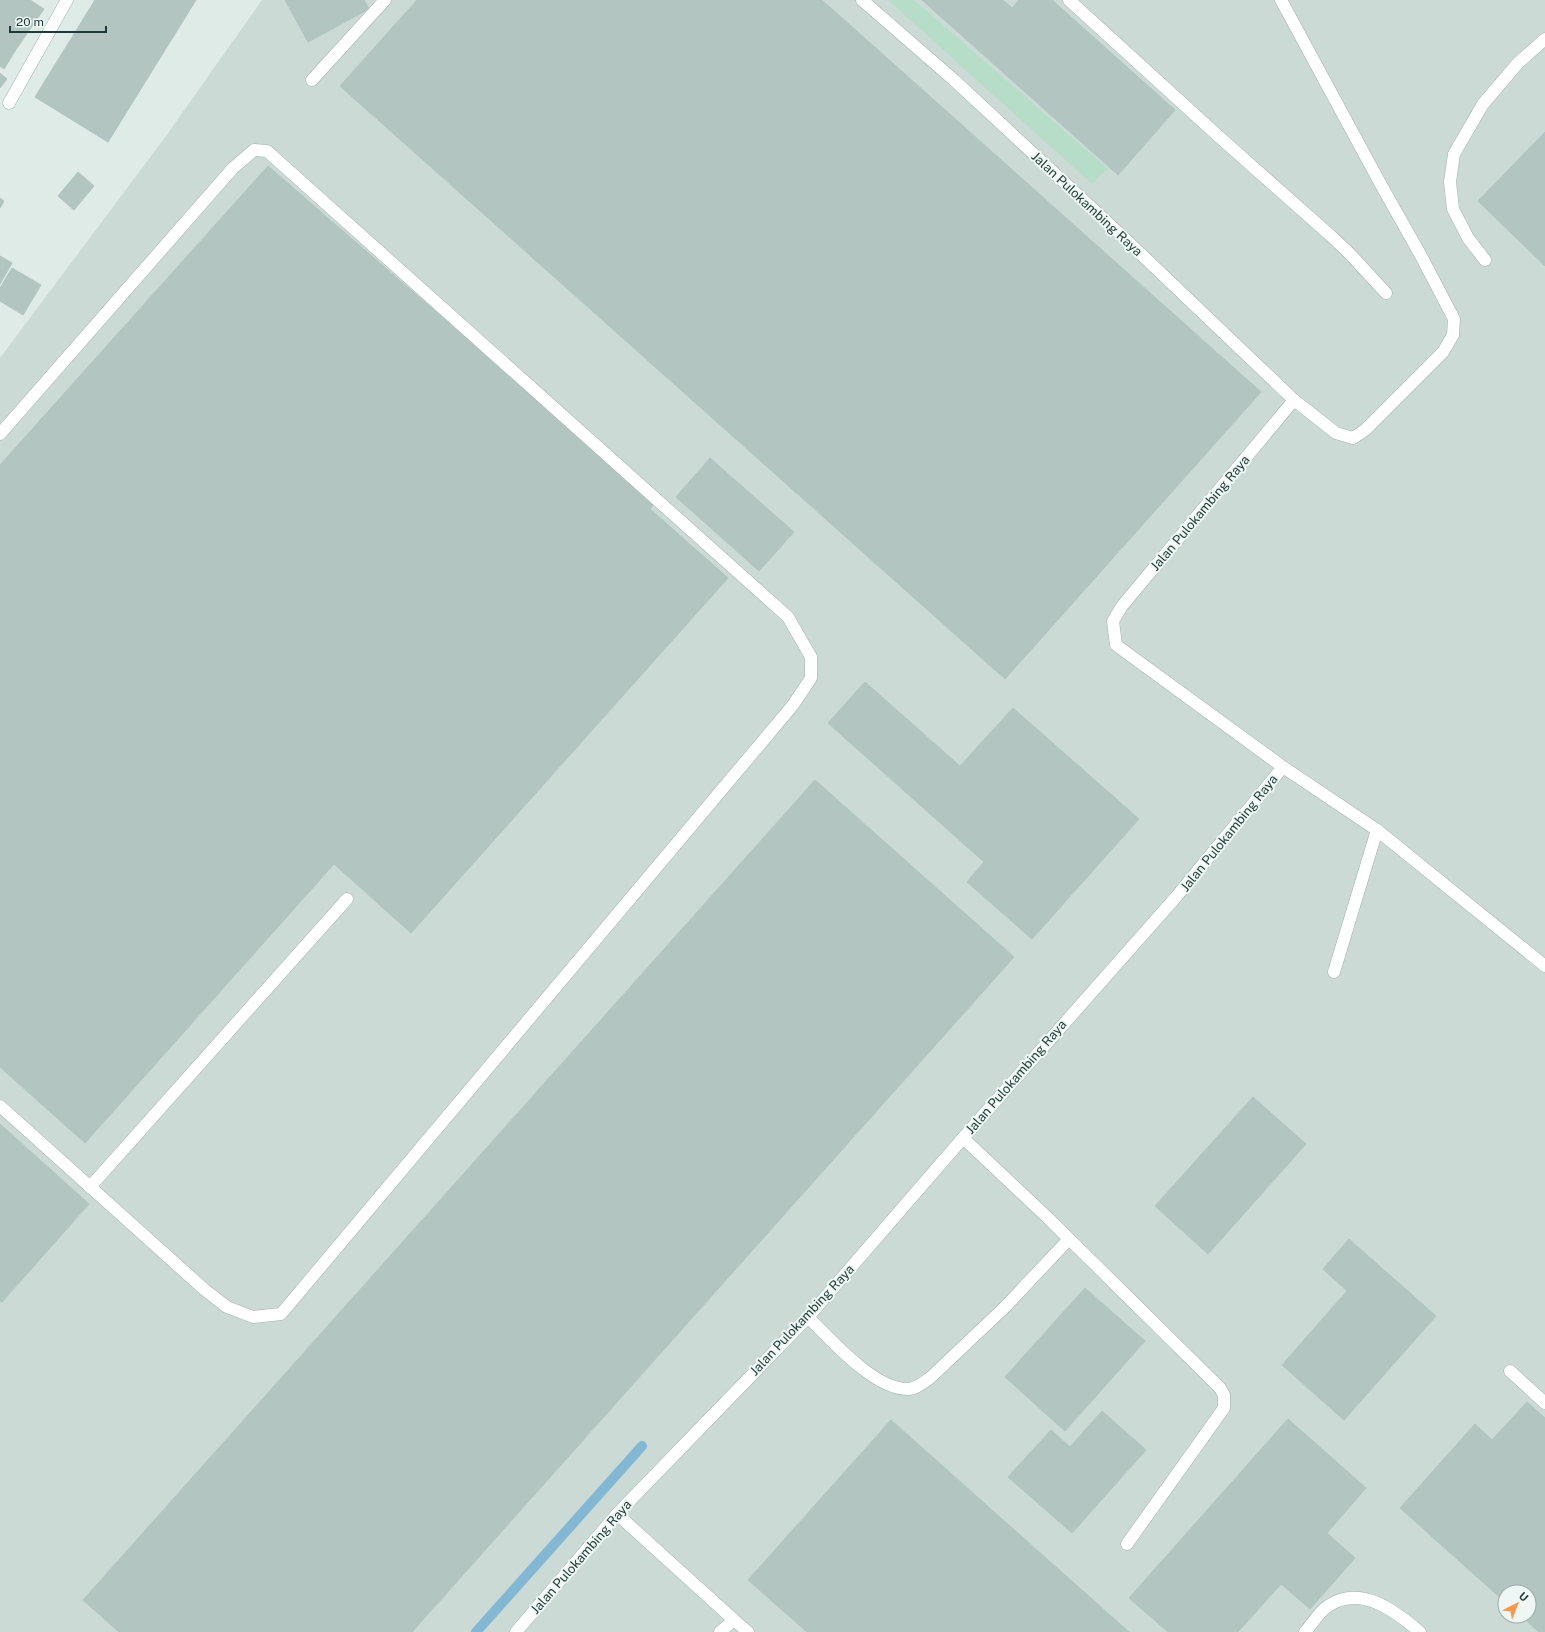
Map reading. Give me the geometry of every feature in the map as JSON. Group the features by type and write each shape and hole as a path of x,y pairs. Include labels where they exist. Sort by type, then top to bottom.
{"street":[{"path":"9,103 67,0"},
{"path":"312,80 385,0"},
{"name":"Jalan Pulokambing Raya","path":"516,1632 617,1514 808,1318 963,1138 1176,897 1283,767 1116,645 1113,620 1122,606 1294,400 1018,139 954,80 862,0"},
{"path":"1069,0 1331,236 1386,293"},
{"path":"1282,0 1454,319 1453,335 1443,352 1365,430 1353,438 1336,433 1294,400"},
{"path":"1484,260 1468,238 1453,209 1450,182 1454,154 1483,104 1518,63 1545,39"},
{"path":"0,434 233,168 254,150 267,151 788,617 812,657 811,678 793,705 281,1314 253,1316 227,1306 205,1290 0,1106"},
{"path":"1283,767 1377,830 1545,966"},
{"path":"1334,972 1377,830"},
{"path":"90,1187 347,899"},
{"path":"963,1138 1220,1388 1224,1395 1224,1408 1126,1544"},
{"path":"808,1318 864,1370 887,1385 909,1389 920,1384 935,1372 1006,1306 1068,1239"},
{"path":"1510,1370 1545,1403"},
{"path":"617,1514 748,1632"},
{"path":"1305,1632 1327,1607 1345,1599 1367,1598 1390,1609 1420,1632"},
{"path":"720,1632 734,1620"}],"shaded area":[{"path":"262,0 1545,0 1545,1632 0,1632 0,358 166,136"}],"green space":[{"path":"888,0 914,0 1108,169 1092,184"}],"building":[{"path":"0,0 30,0 44,9 30,29 0,9"},
{"path":"95,0 196,0 108,142 35,97"},
{"path":"285,0 364,0 369,9 308,42"},
{"path":"417,0 822,0 1261,392 1005,679 340,86"},
{"path":"922,0 1003,0 1012,8 1019,0 1052,0 1175,110 1118,175"},
{"path":"0,9 30,29 15,51 0,41"},
{"path":"0,41 15,51 4,69 0,66"},
{"path":"0,73 7,79 0,88"},
{"path":"1545,132 1545,266 1478,201"},
{"path":"268,166 655,502 650,509 728,578 411,933 334,864 85,1143 0,1067 0,465"},
{"path":"78,172 94,186 74,210 58,196"},
{"path":"0,198 4,201 0,208"},
{"path":"0,256 12,263 0,284"},
{"path":"12,268 41,285 23,315 0,301 0,288"},
{"path":"710,458 794,532 759,571 676,497"},
{"path":"865,682 960,766 1013,708 1139,819 1032,939 967,882 984,862 828,723"},
{"path":"815,780 1014,957 412,1632 119,1632 83,1600"},
{"path":"1253,1097 1306,1144 1208,1254 1155,1206"},
{"path":"0,1124 89,1204 2,1302 0,1301"},
{"path":"1349,1239 1436,1316 1344,1420 1282,1365 1347,1291 1323,1269"},
{"path":"1085,1288 1145,1341 1065,1431 1005,1377"},
{"path":"1527,1402 1545,1418 1545,1632 1539,1632 1530,1624 1537,1624 1537,1584 1497,1584 1497,1595 1400,1508 1475,1424 1492,1440"},
{"path":"1102,1411 1146,1450 1072,1533 1008,1477 1051,1430 1070,1447"},
{"path":"1288,1419 1366,1488 1327,1533 1355,1558 1310,1609 1281,1584 1238,1632 1168,1632 1129,1598"},
{"path":"891,1420 1129,1632 807,1632 748,1580"}],"waterway":[{"path":"476,1632 642,1446"}]}
